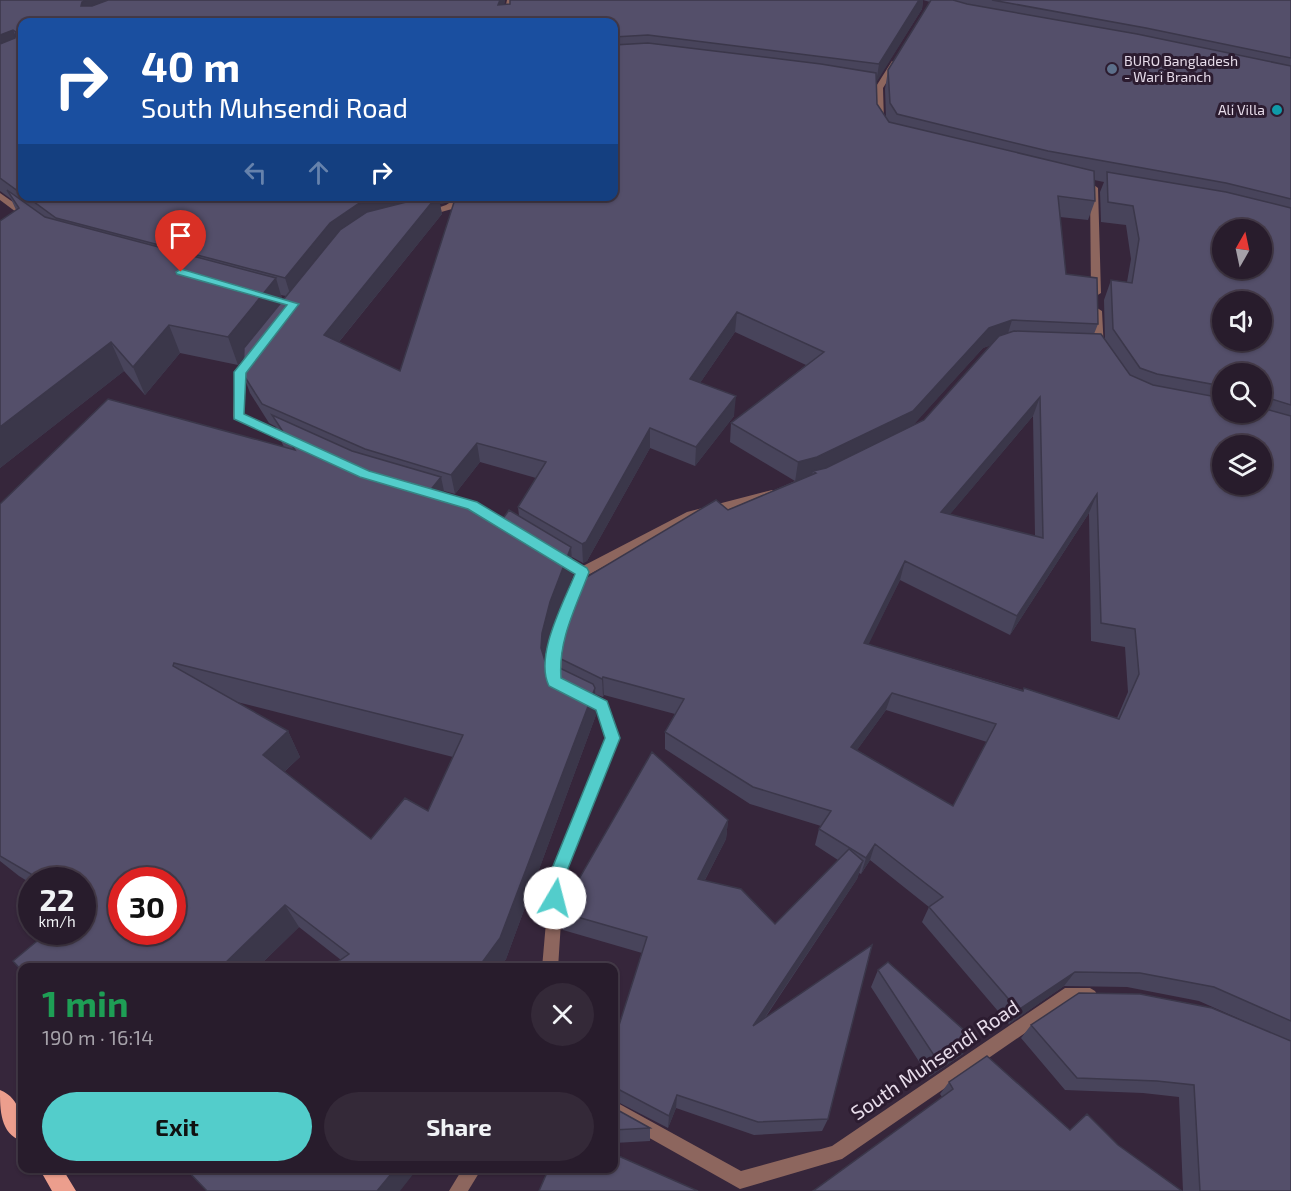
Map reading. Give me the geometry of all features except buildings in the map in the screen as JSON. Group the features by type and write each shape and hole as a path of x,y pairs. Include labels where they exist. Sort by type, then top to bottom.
{"main road":[{"path":"0,1100 18,1125"},
{"path":"52,1173 65,1191"}],"street":[{"path":"506,18 510,0"},
{"path":"884,130 880,123 879,88 901,53"},
{"path":"869,86 879,88"},
{"path":"1083,184 1099,187 1096,352"},
{"path":"0,196 35,221"},
{"path":"418,215 449,207 459,201"},
{"path":"259,349 240,372 238,416 302,445"},
{"path":"550,963 557,876 613,738 602,706 554,682 553,661 558,635 583,572 691,514 783,491"},
{"path":"429,493 472,506 502,524"},
{"path":"553,554 583,572"},
{"name":"South Muhsendi Road","path":"618,1110 740,1180 836,1153 1065,996 1107,997"},
{"path":"458,1191 471,1173"}],"place":[{"name":"BURO Bangladesh - Wari Branch","path":"1112,69"},
{"name":"Ali Villa","path":"1277,110"}],"route":[{"path":"181,272 294,304 240,372 238,416 365,474 472,506 583,572 558,635 553,661 554,682 602,706 613,738 557,876 555,898"}]}
